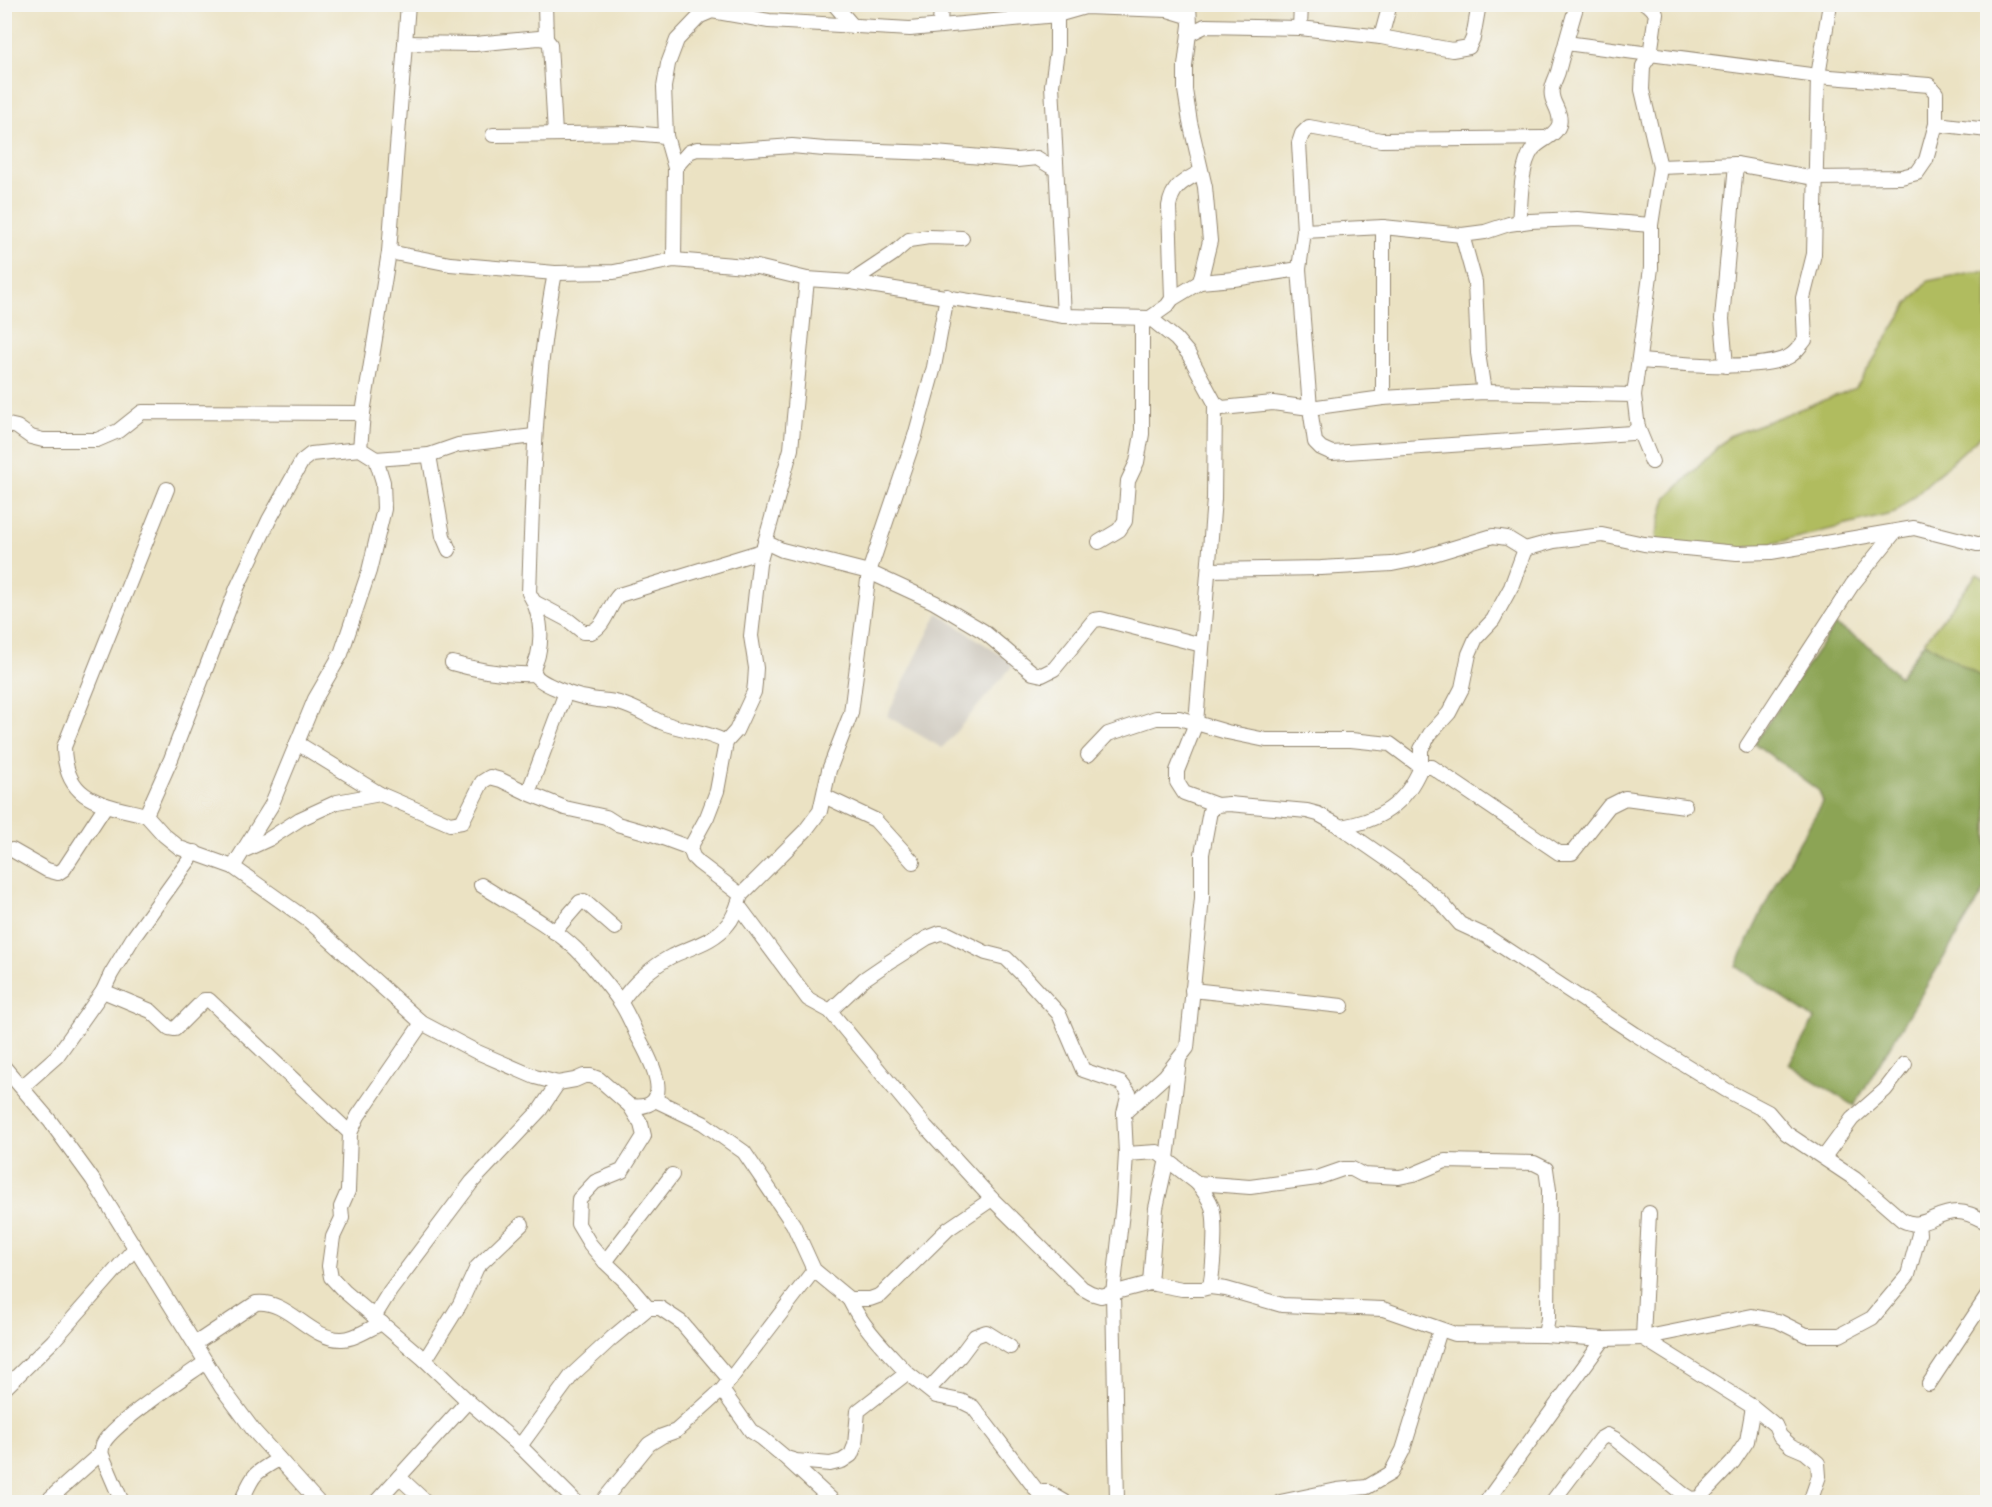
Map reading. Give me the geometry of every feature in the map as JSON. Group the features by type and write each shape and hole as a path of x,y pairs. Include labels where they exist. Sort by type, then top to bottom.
{"street":[{"path":"360,449 363,413 389,252 408,4"},
{"path":"546,4 546,39 550,44 555,134"},
{"path":"834,4 853,26"},
{"path":"940,26 941,4"},
{"path":"1300,27 1301,4"},
{"path":"1381,37 1390,4"},
{"path":"1189,34 1205,26 1300,27 1381,37 1452,50 1462,49 1469,47 1473,39 1479,4"},
{"path":"1519,223 1523,178 1530,153 1555,132 1559,124 1559,114 1551,94 1577,4"},
{"path":"1646,4 1656,13 1650,55 1643,66 1642,90 1660,167 1652,225 1651,268 1634,395 1638,429 1652,462"},
{"path":"1639,361 1726,366 1776,362 1791,356 1804,340 1803,298 1814,254 1818,76 1830,4"},
{"path":"674,260 675,168 666,136 664,87 672,50 677,40 700,16 712,8 769,21 910,29 1057,15 1085,7 1189,10 1185,90 1200,172 1205,187 1210,241 1200,282"},
{"path":"1057,15 1057,51 1052,86 1064,316"},
{"path":"405,43 475,44 546,39"},
{"path":"1566,43 1818,76 1929,85 1936,93 1936,124 1926,160 1917,173 1901,177 1815,178 1736,165 1660,167"},
{"path":"1936,124 1988,130"},
{"path":"1546,138 1381,140 1310,128 1302,134 1299,143 1304,231 1299,269 1310,408 1315,442 1332,453 1632,433 1638,429"},
{"path":"493,135 632,133 666,136"},
{"path":"1037,159 1054,142"},
{"path":"675,168 689,152 697,149 737,150 792,146 824,150 935,153 1017,160 1037,159 1055,169"},
{"path":"1726,366 1722,319 1736,165"},
{"path":"1172,299 1169,206 1171,195 1177,186 1200,172"},
{"path":"1304,231 1383,227 1462,234 1485,232 1519,223 1577,219 1652,225"},
{"path":"1383,227 1383,398"},
{"path":"1462,234 1475,282 1478,353 1484,392"},
{"path":"851,282 893,254 909,240 929,237 962,238"},
{"path":"389,252 450,264 555,273 614,272 674,260 757,267 807,279 851,282 1064,316 1146,318 1200,282 1299,269"},
{"path":"555,273 538,382 534,436 529,593 534,602 540,631 535,674 539,679 566,692 587,698 617,702 660,721 680,728 711,734 726,742"},
{"path":"807,279 806,313 790,449 763,547 751,636 756,668 754,692 736,731 726,742 717,791 707,817 690,848 693,857 740,900 808,999 830,1011 926,1127 992,1199 1083,1288 1101,1296 1150,1283 1182,1289 1210,1287 1226,1289 1282,1305 1383,1309 1455,1334 1545,1335 1604,1339 1643,1338 1752,1316 1778,1321 1806,1335 1840,1335 1872,1318 1908,1275 1919,1234 1918,1224"},
{"path":"621,1002 629,988 669,958 711,938 727,927 740,900 805,831 820,811 829,770 851,713 869,572 915,436 934,367 947,296"},
{"path":"1146,318 1176,339 1188,353 1215,403 1222,408 1273,403 1310,408 1383,398 1484,392 1634,395"},
{"path":"1099,542 1119,530 1125,520 1128,481 1137,462 1140,444 1146,318"},
{"path":"1215,403 1215,499 1196,723 1177,771 1178,782 1184,793 1217,805 1254,805 1318,814 1406,874 1439,900 1460,924 1486,936 1635,1034 1737,1097 1768,1112 1786,1133 1854,1179 1902,1220 1913,1225 1957,1211 1988,1223"},
{"path":"4,424 17,427 31,437 43,440 97,440 118,431 142,412 363,413"},
{"path":"146,815 171,759 237,588 269,520 302,461 311,454 360,449 376,459 429,455 458,445 534,436"},
{"path":"429,455 443,536 449,550"},
{"path":"233,867 281,788 315,699 341,654 369,571 384,509 383,482 376,459"},
{"path":"167,489 64,747 67,774 80,792 94,801 146,815 164,835 180,848 233,867 309,921 422,1023 475,1052 535,1077 558,1083 591,1076 599,1079 630,1106 644,1136 622,1171 595,1182 579,1199 578,1224 590,1244 648,1308"},
{"path":"1209,570 1392,564 1417,559 1493,536 1507,538 1525,549 1554,541 1602,535 1644,544 1737,553 1772,552 1914,528 1977,544 1988,544"},
{"path":"1747,746 1852,585 1893,533"},
{"path":"534,602 568,620 575,628 583,632 591,632 600,625 612,602 619,595 763,547 869,572 934,602 983,631 1033,673 1042,675 1054,669 1094,620 1101,619 1202,645"},
{"path":"1340,827 1360,824 1388,812 1411,788 1421,767 1421,749 1430,734 1449,713 1462,688 1469,654 1476,638 1493,620 1511,587 1525,549"},
{"path":"452,663 512,675 535,674"},
{"path":"528,793 566,692"},
{"path":"1088,755 1108,734 1156,718 1179,718 1266,740 1351,740 1390,744 1421,767 1432,767 1559,853 1572,853 1609,806 1625,798 1685,807"},
{"path":"297,743 380,794 450,824 462,822 482,782 490,777 565,808 606,817 617,824 690,848"},
{"path":"244,850 269,839 300,819 337,802 380,794"},
{"path":"824,796 875,820 913,862"},
{"path":"12,850 47,870 58,873 64,868 106,805"},
{"path":"1124,1113 1165,1076 1187,1048 1202,898 1202,854 1210,811 1217,805"},
{"path":"22,1087 57,1056 103,991 133,938 195,852"},
{"path":"480,885 554,932 576,949 621,1002 647,1053 657,1079 658,1093 655,1100 647,1106 630,1106"},
{"path":"554,932 580,902 584,901 615,928"},
{"path":"830,1011 864,979 886,964 927,938 940,933 948,934 986,953 1006,958 1059,1014 1083,1070 1121,1083 1129,1093 1124,1113 1126,1154 1113,1293 1117,1503"},
{"path":"1192,990 1342,1006"},
{"path":"103,991 151,1011 169,1028 175,1029 204,1000 209,1000 350,1133"},
{"path":"422,1023 358,1116 350,1133 348,1191 341,1207 342,1218 333,1237 328,1266 331,1277 520,1446 576,1503"},
{"path":"1150,1283 1156,1208 1167,1159 1179,1058"},
{"path":"1824,1157 1852,1119 1885,1090 1905,1064"},
{"path":"4,1067 50,1121 93,1180 235,1406 254,1431 318,1503"},
{"path":"196,1343 256,1303 267,1302 334,1338 349,1338 378,1320 390,1292 472,1182 540,1110 558,1083"},
{"path":"655,1100 703,1123 744,1152 793,1224 814,1270 849,1299 858,1318 873,1336 907,1372 936,1396 961,1401 973,1407 1035,1497 1048,1492 1065,1503"},
{"path":"1126,1154 1157,1152 1197,1183 1205,1193 1212,1208 1214,1268 1210,1287"},
{"path":"1197,1183 1250,1187 1317,1178 1343,1169 1352,1169 1363,1175 1399,1177 1414,1174 1445,1161 1534,1163 1546,1169 1549,1190 1548,1317 1545,1335"},
{"path":"605,1262 672,1175"},
{"path":"849,1299 870,1299 880,1294 948,1229 992,1199"},
{"path":"1643,1338 1650,1213"},
{"path":"425,1360 460,1304 477,1267 522,1224"},
{"path":"4,1389 53,1341 135,1248"},
{"path":"602,1503 649,1444 676,1431 726,1385 814,1270"},
{"path":"1929,1384 1988,1295"},
{"path":"520,1446 572,1375 648,1308 660,1308 681,1323 726,1385 751,1431 786,1458 834,1503"},
{"path":"1280,1503 1337,1490 1366,1487 1391,1473 1403,1450 1440,1330"},
{"path":"929,1389 981,1332 986,1332 1010,1347"},
{"path":"1643,1338 1753,1407 1775,1425 1780,1436 1791,1446 1805,1452 1818,1463 1819,1476 1810,1503"},
{"path":"1486,1503 1604,1339"},
{"path":"46,1503 101,1453 104,1443 112,1433 130,1417 206,1362"},
{"path":"786,1458 830,1464 842,1461 851,1455 855,1445 858,1411 907,1372"},
{"path":"376,1503 468,1401"},
{"path":"1552,1503 1600,1439 1607,1435 1683,1494 1691,1499 1699,1498 1733,1462 1747,1441 1753,1407"},
{"path":"101,1453 122,1503"},
{"path":"241,1503 248,1483 256,1472 279,1459"},
{"path":"399,1477 426,1503"}],"shaded area":[{"path":"938,613 1014,664 942,748 887,716"}],"green space":[{"path":"1972,272 1987,272 1987,430 1895,513 1743,551 1658,545 1656,534 1666,499 1729,436 1856,388 1908,304 1928,281"},
{"path":"1977,574 1987,580 1987,680 1924,642"},
{"path":"1835,625 1867,644 1899,677 1924,642 1987,680 1987,886 1854,1106 1789,1065 1814,1019 1736,966 1776,882 1823,802 1819,791 1754,743"}]}
